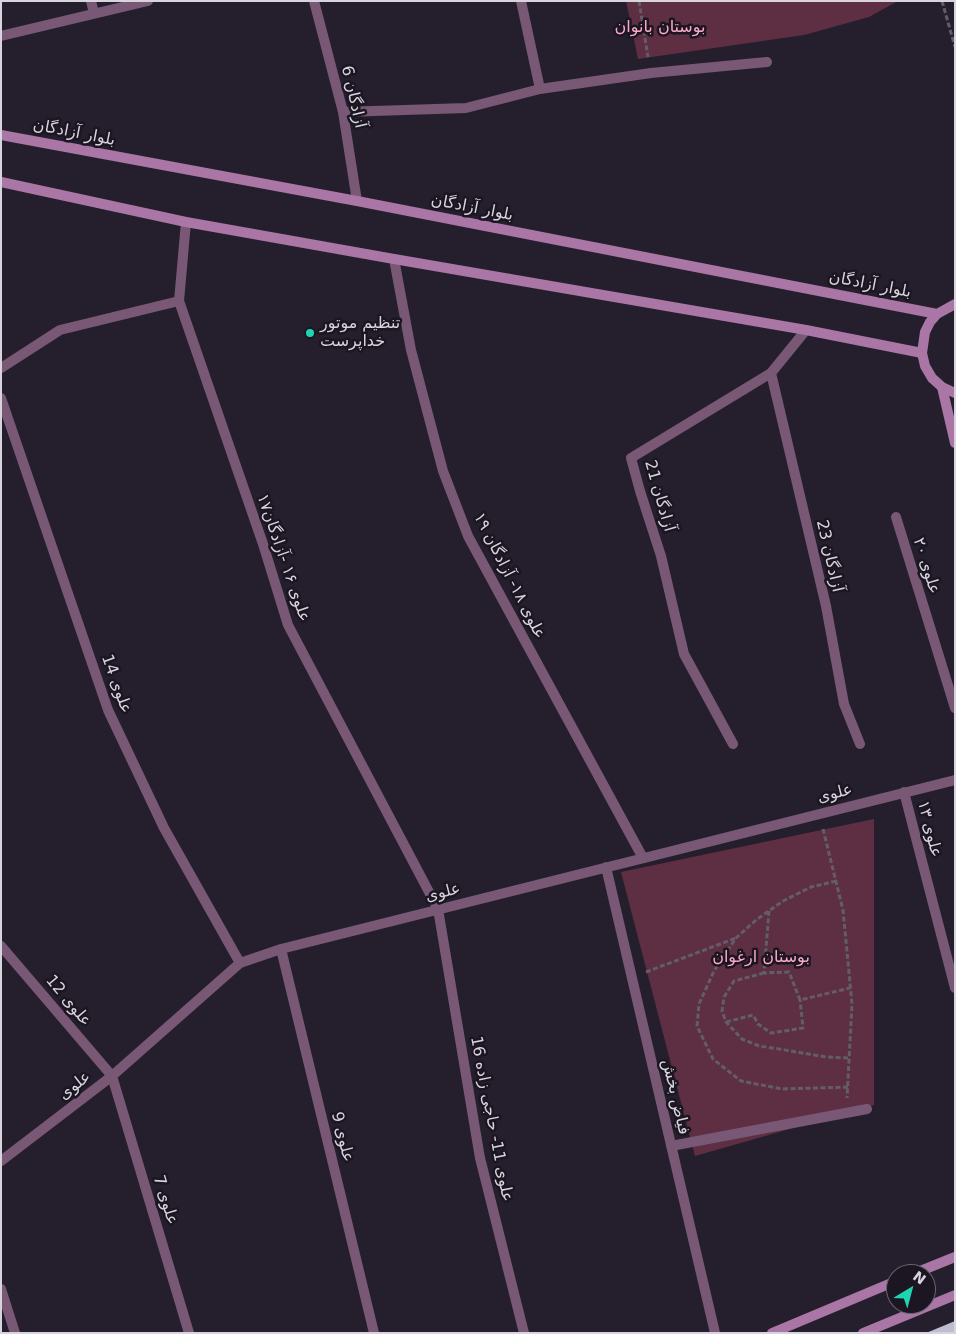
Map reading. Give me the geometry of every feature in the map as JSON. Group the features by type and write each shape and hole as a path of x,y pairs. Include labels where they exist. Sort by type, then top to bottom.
{"main road":[{"name":"بلوار آزادگان","path":"1,135 357,201 938,314"},
{"path":"1,182 186,222 806,330 922,353"},
{"path":"955,304 938,314 925,332 922,353 925,366 932,378 942,387 955,393"},
{"path":"942,387 955,443"},
{"path":"936,1265 955,1257"},
{"path":"772,1333 886,1285"},
{"path":"863,1333 955,1295"}],"street":[{"path":"91,1 94,13"},
{"path":"1,36 148,1"},
{"name":"آزادگان 6","path":"314,1 343,112 357,201"},
{"path":"521,1 540,89"},
{"path":"343,112 466,108 540,89 651,74 767,62"},
{"name":"علوی ۱۶ -آزادگان۱۷","path":"186,222 179,301 263,544 288,625 438,910"},
{"name":"علوی ۱٨- آزادگان ۱۹","path":"394,259 411,350 441,462 468,536 643,858"},
{"path":"1,368 60,330 179,301"},
{"name":"آزادگان 21","path":"734,744 684,654 662,556 631,458 771,373 806,330"},
{"name":"آزادگان 23","path":"771,373 826,606 844,704 860,744"},
{"name":"علوی 14","path":"1,398 108,710 164,828 240,963"},
{"name":"علوی ۲۰","path":"896,518 955,708"},
{"name":"علوی","path":"1,1161 112,1076 240,963 281,949 955,780"},
{"name":"علوی ۱۳","path":"904,792 955,988"},
{"name":"فیاض بخش","path":"606,867 715,1333"},
{"name":"علوی 11- حاجی زاده 16","path":"438,910 480,1158 524,1333"},
{"name":"علوی 12","path":"1,946 112,1076"},
{"name":"علوی 9","path":"281,949 374,1333"},
{"name":"علوی 7","path":"112,1076 188,1333"},
{"path":"671,1146 867,1109"},
{"path":"1,1289 15,1333"}],"path":[{"path":"639,1 651,74"},
{"path":"942,1 955,46"},
{"path":"819,814 843,910 852,1004 847,1113"},
{"path":"836,881 811,887 783,901 769,910 736,938 714,971 699,1004 697,1026 713,1059 741,1081 782,1089 848,1087"},
{"path":"764,973 769,910"},
{"path":"631,978 736,938"},
{"path":"726,1022 753,1015 758,1024 771,1033 803,1028 800,1000 789,972 764,973 734,981 724,997 722,1011 726,1022 742,1039 759,1046 826,1057 849,1058"},
{"path":"800,1000 850,988"}],"green space":[{"name":"بوستان بانوان","path":"626,1 898,1 869,17 804,35 638,59"},
{"name":"بوستان ارغوان","path":"874,819 874,1105 695,1156 621,872"}],"building":[{"path":"955,1321 955,1333 926,1333"}],"place":[{"name":"تنظیم موتور خداپرست","path":"310,333"}]}
